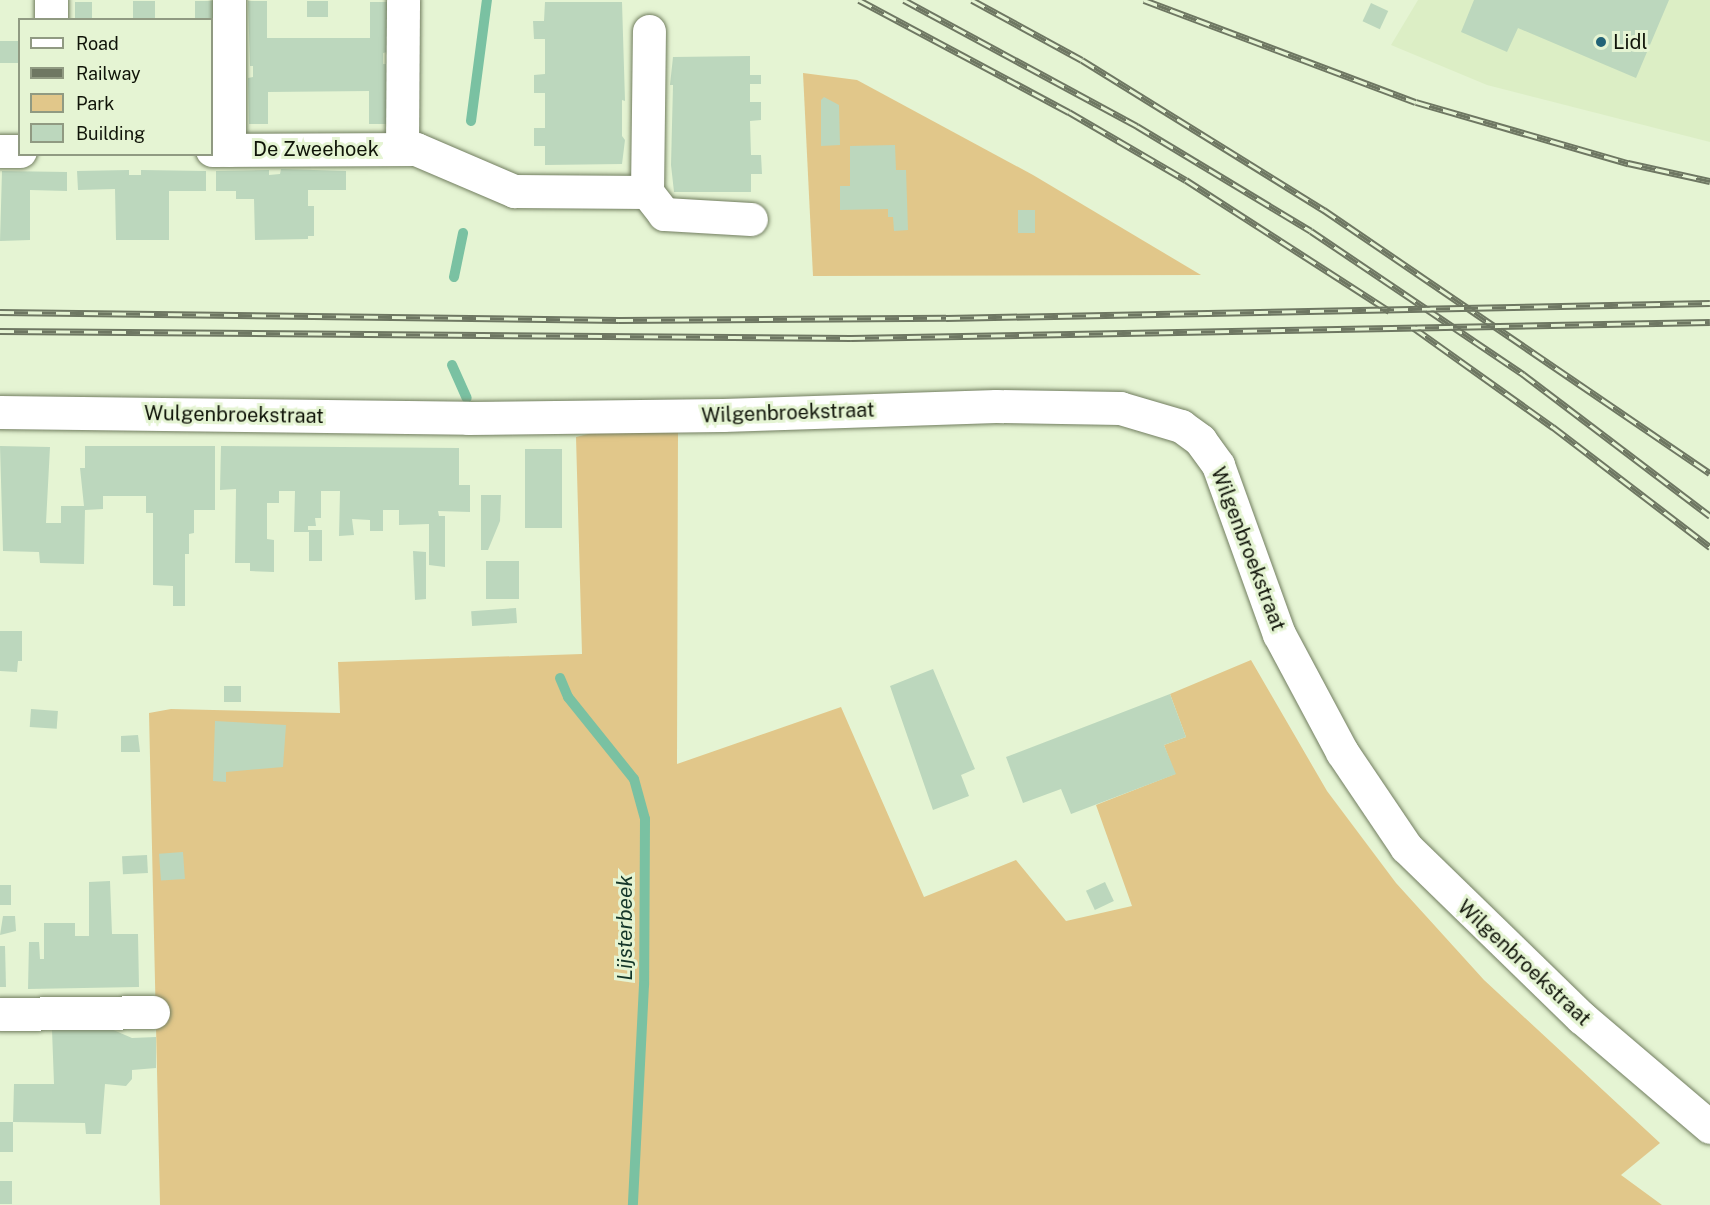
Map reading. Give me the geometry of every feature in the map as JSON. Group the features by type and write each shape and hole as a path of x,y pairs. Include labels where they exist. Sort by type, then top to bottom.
{"street":[{"path":"51,0 51,18"},
{"name":"De Zweehoek","path":"229,0 220,150 416,149 514,191 647,192"},
{"name":"De Zweehoek","path":"402,149 404,0"},
{"path":"649,31 647,192 664,214 751,219"},
{"path":"0,151 18,151"},
{"name":"Wilgenbroekstraat","path":"468,418 723,415 996,406 1120,408 1181,426 1200,440 1218,465 1279,634 1342,752 1406,848 1582,1018 1710,1126"},
{"name":"Wulgenbroekstraat","path":"0,412 468,418"},
{"path":"0,1014 153,1012"}],"shaded area":[{"path":"1418,0 1710,0 1710,142 1487,85 1391,45"}],"green space":[{"path":"803,73 857,80 1033,175 1201,275 813,276"},
{"path":"678,432 677,764 841,707 924,897 1016,860 1066,921 1132,906 1096,805 1175,774 1164,745 1186,737 1170,694 1251,660 1327,791 1396,883 1484,980 1660,1143 1621,1175 1662,1205 160,1205 149,713 171,709 340,713 338,662 582,654 576,437 592,433"}],"building":[{"name":"Lidl","path":"1474,0 1669,0 1636,78 1518,28 1507,52 1461,32"},
{"path":"133,1 155,1 155,18 133,18"},
{"path":"195,1 213,1 213,18 195,18"},
{"path":"248,1 267,1 267,38 370,38 370,2 387,2 388,52 383,53 383,64 386,64 388,124 369,124 369,91 268,92 268,124 249,124 248,78 253,77 253,66 250,66"},
{"path":"307,1 328,1 328,17 307,17"},
{"path":"75,2 92,2 92,18 75,18"},
{"path":"545,2 622,2 625,101 622,100 622,136 625,140 622,164 545,165 545,146 534,146 534,128 545,128 545,93 534,93 534,75 545,74 545,39 534,39 533,21 544,21"},
{"path":"1371,3 1388,11 1380,29 1363,21"},
{"path":"0,41 18,41 18,63 0,63"},
{"path":"750,56 750,75 761,75 761,84 750,84 750,102 761,102 761,120 750,121 751,155 761,155 762,174 751,174 751,192 674,192 671,165 673,85 670,85 673,57"},
{"path":"824,97 839,105 840,145 821,146 821,100"},
{"path":"895,145 896,170 906,170 908,230 894,231 893,217 888,217 888,209 840,210 840,186 850,186 850,146"},
{"path":"281,169 346,171 346,190 308,190 308,206 314,206 314,236 308,236 308,239 255,240 254,199 236,199 236,191 216,191 216,171 269,170 269,175 280,174"},
{"path":"129,170 129,175 141,175 141,170 206,171 206,191 169,191 169,240 116,240 115,189 78,190 77,171"},
{"path":"2,171 67,172 67,191 30,190 30,240 0,241"},
{"path":"1018,210 1035,210 1035,233 1018,233"},
{"path":"0,446 50,447 46,523 61,523 61,506 84,506 80,468 85,468 85,446 215,446 215,510 194,510 194,533 189,534 189,554 185,554 185,606 173,606 173,586 153,585 153,513 146,513 146,496 103,496 103,509 85,510 84,564 40,563 39,552 3,551"},
{"path":"221,446 459,448 459,485 470,485 470,512 438,511 439,516 445,516 445,567 429,565 429,524 399,525 399,510 383,510 383,531 370,531 370,520 352,519 354,535 339,536 340,491 321,491 321,518 315,518 316,526 308,526 308,530 322,530 322,561 309,561 309,532 294,532 295,491 279,491 279,503 267,503 267,539 274,540 274,572 250,571 250,563 235,563 236,489 220,490"},
{"path":"525,449 562,449 562,528 525,528"},
{"path":"481,495 501,495 500,521 488,550 481,550"},
{"path":"413,551 426,552 426,599 415,600"},
{"path":"486,561 519,561 519,599 486,599"},
{"path":"516,608 517,623 472,626 471,611"},
{"path":"0,631 22,631 22,661 18,661 17,672 0,671"},
{"path":"933,669 975,769 961,775 969,796 933,810 890,686"},
{"path":"224,686 241,686 241,702 224,702"},
{"path":"1170,694 1186,737 1164,745 1176,774 1071,814 1061,789 1023,803 1006,757"},
{"path":"31,709 58,711 57,729 30,727"},
{"path":"215,721 286,725 283,767 226,772 226,782 213,781"},
{"path":"138,735 140,752 121,752 121,736"},
{"path":"183,852 185,879 161,881 159,854"},
{"path":"147,855 148,873 123,874 122,856"},
{"path":"110,881 112,934 138,934 139,987 28,989 29,942 39,942 40,959 44,959 44,923 75,923 75,936 89,936 89,882"},
{"path":"1105,882 1114,901 1095,910 1086,891"},
{"path":"0,885 11,885 11,905 0,905"},
{"path":"3,916 15,916 16,931 0,935"},
{"path":"0,946 5,946 6,987 0,987"},
{"path":"111,1029 132,1038 156,1037 156,1068 132,1070 132,1079 126,1086 105,1084 101,1134 86,1134 85,1123 13,1122 14,1084 54,1084 52,1030"},
{"path":"0,1122 13,1122 13,1152 0,1152"},
{"path":"0,1181 12,1181 12,1204 0,1204"}],"waterway":[{"name":"Lijsterbeek","path":"471,121 487,0"},
{"name":"Lijsterbeek","path":"454,277 463,233"},
{"name":"Lijsterbeek","path":"452,365 467,398"},
{"name":"Lijsterbeek","path":"560,678 568,697 634,779 645,819 644,985 633,1205"}],"railway":[{"path":"859,0 1069,112 1186,180 1389,311"},
{"path":"904,0 1137,126 1311,231 1523,374 1710,516"},
{"path":"972,0 1082,60 1324,210 1710,473"},
{"path":"1144,0 1416,102 1628,163 1710,181"},
{"path":"0,312 619,320 946,318 1710,303"},
{"path":"0,331 851,338 1710,322"},
{"path":"1414,328 1553,427 1710,547"}],"place":[{"name":"Lidl","path":"1601,42"}]}
